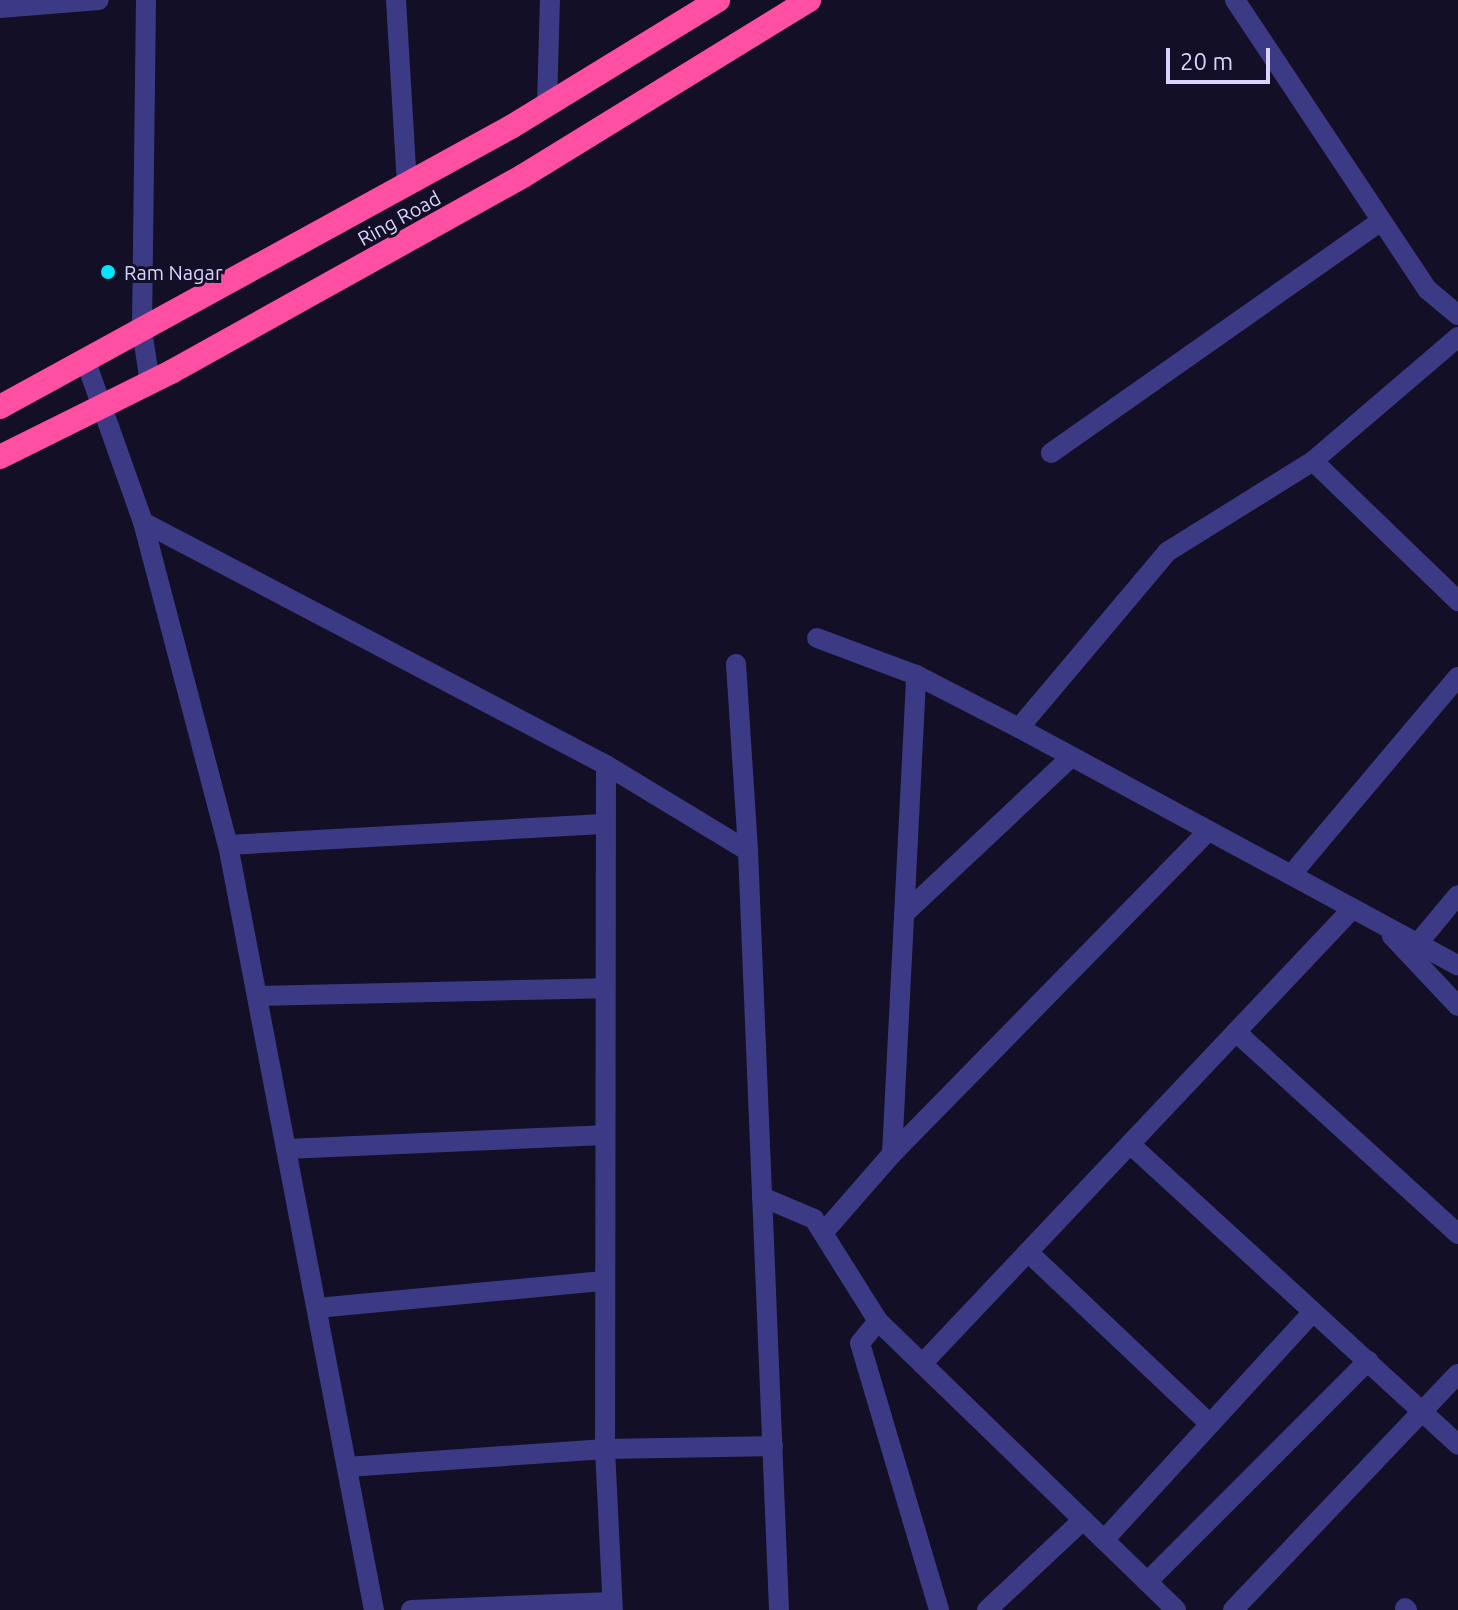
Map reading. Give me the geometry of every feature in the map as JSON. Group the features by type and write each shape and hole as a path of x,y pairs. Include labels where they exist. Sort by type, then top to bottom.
{"highway":[{"name":"Ring Road","path":"0,457 150,383 523,176 809,0"},
{"name":"Ring Road","path":"0,407 547,105 714,1"}],"street":[{"path":"0,8 99,0"},
{"path":"146,0 142,330 150,383"},
{"path":"396,0 407,184"},
{"path":"547,105 550,0"},
{"path":"1235,0 1428,290 1454,308"},
{"path":"1051,453 1381,221"},
{"path":"1019,728 1167,552 1313,461 1458,337"},
{"path":"86,362 99,408 143,522 228,845 374,1610"},
{"path":"1313,461 1458,601"},
{"path":"143,522 606,765 748,851"},
{"path":"817,638 916,675 1458,965"},
{"path":"736,664 748,851 779,1610"},
{"path":"892,1154 916,675"},
{"path":"1291,875 1458,677"},
{"path":"904,914 1071,757"},
{"path":"411,1610 612,1606 605,1449 602,824 606,765"},
{"path":"228,845 602,824"},
{"path":"823,1233 892,1154 1208,831"},
{"path":"1418,943 1458,895"},
{"path":"922,1364 1353,908"},
{"path":"1379,923 1458,1006"},
{"path":"257,996 603,988"},
{"path":"1236,1032 1458,1234"},
{"path":"286,1149 604,1135"},
{"path":"1130,1144 1458,1445"},
{"path":"762,1197 814,1219 878,1321 1176,1610"},
{"path":"1028,1252 1210,1424"},
{"path":"317,1308 604,1281"},
{"path":"1104,1540 1313,1312"},
{"path":"878,1321 860,1343 939,1610"},
{"path":"1147,1582 1368,1361"},
{"path":"1233,1610 1458,1374"},
{"path":"347,1467 605,1449 773,1446"},
{"path":"987,1610 1083,1520"}],"place":[{"name":"Ram Nagar","path":"108,272"}]}
